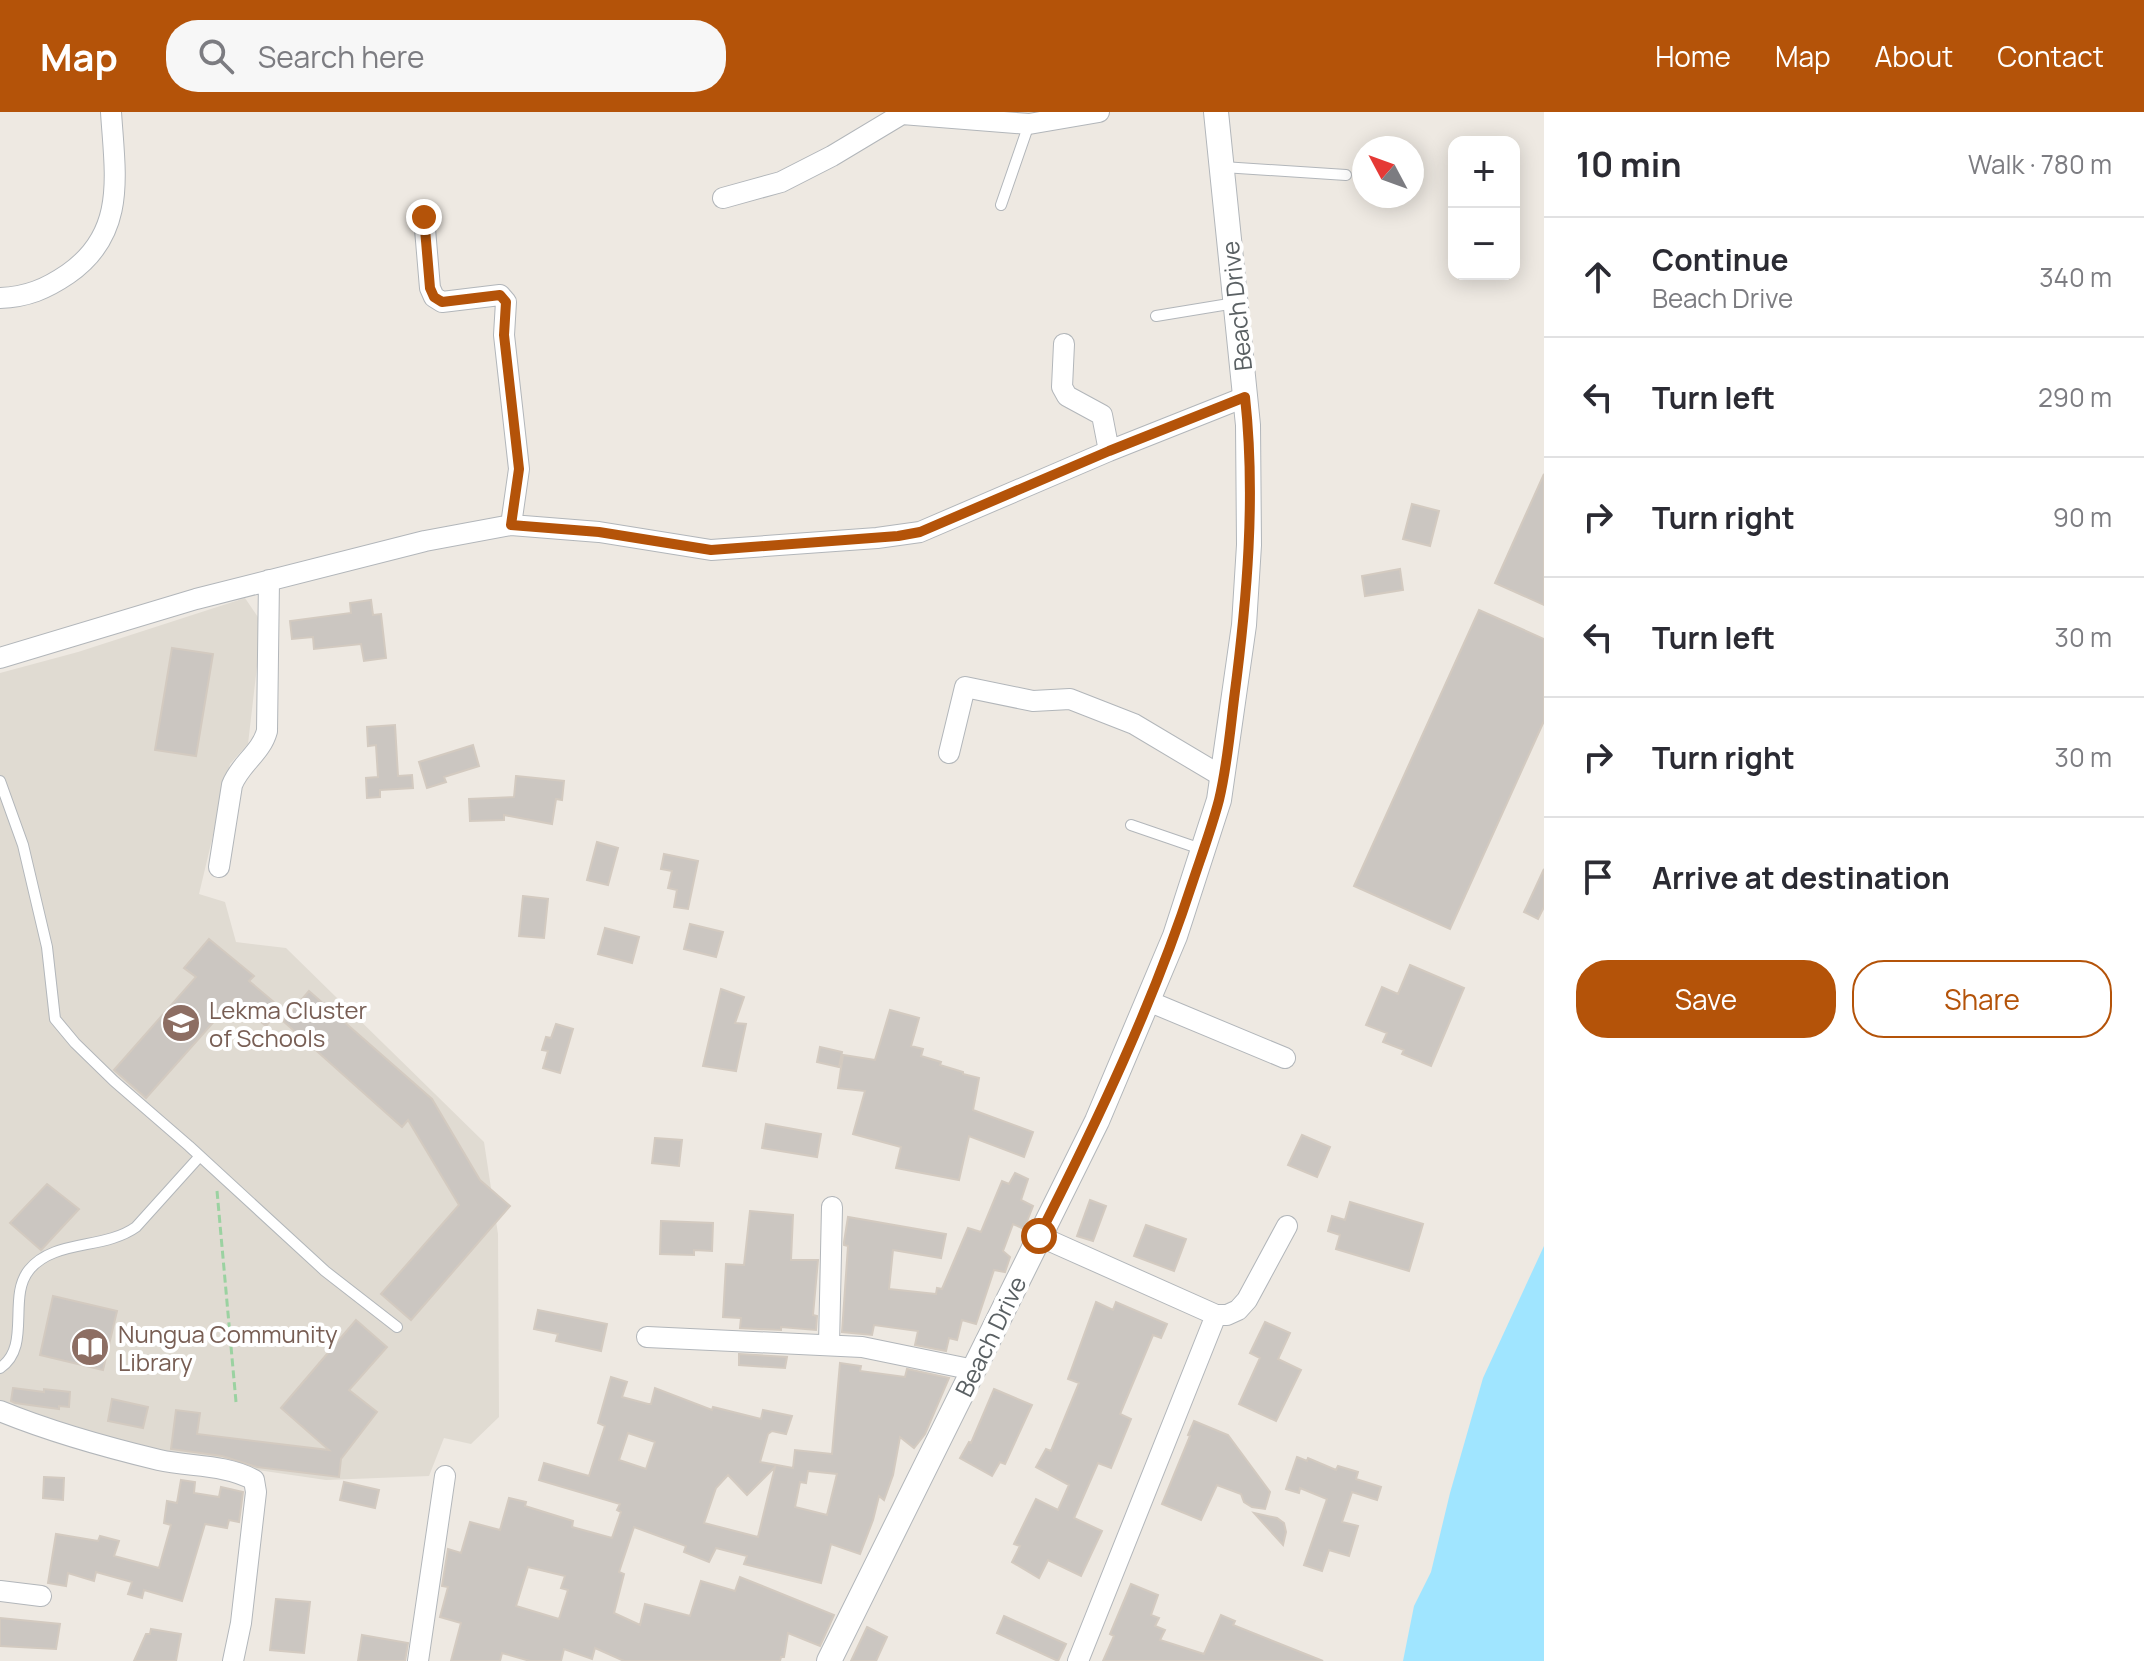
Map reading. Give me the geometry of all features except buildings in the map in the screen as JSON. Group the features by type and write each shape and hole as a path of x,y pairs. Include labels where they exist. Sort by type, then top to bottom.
{"street":[{"path":"0,298 20,298 40,291 86,261 99,245 107,228 115,190 111,112"},
{"path":"723,198 781,182 902,114 1029,124 1099,112"},
{"name":"Beach Drive","path":"829,1661 1097,1121 1175,936 1219,800 1244,625 1249,545 1248,425 1216,112"},
{"path":"424,217 430,288 434,297 442,302 500,295 506,302 504,335 519,469 511,525"},
{"path":"1064,344 1062,387 1073,402 1102,415 1109,451"},
{"path":"0,658 269,580 425,541 511,525 599,532 711,550 920,532 1245,397"},
{"path":"219,867 232,785 236,775 259,750 267,731 269,580"},
{"path":"949,753 965,687 1033,701 1070,699 1134,724 1223,777"},
{"path":"1148,1001 1285,1058"},
{"path":"829,1345 832,1207"},
{"path":"1039,1236 1216,1315 1227,1315 1238,1310 1247,1300 1287,1226"},
{"path":"1078,1661 1216,1315"},
{"path":"647,1337 862,1347 974,1370"},
{"path":"0,1411 49,1430 160,1460 233,1471 254,1480 256,1492 241,1623 233,1661"},
{"path":"418,1661 445,1476"},
{"path":"0,1591 41,1596"}],"lane":[{"path":"1001,205 1029,124"},
{"path":"1221,167 1346,175"},
{"path":"1156,316 1235,303"},
{"path":"0,781 23,845 47,947 55,1019 114,1081 325,1271 397,1327"},
{"path":"1131,825 1203,849"},
{"path":"0,1368 8,1363 15,1350 22,1284 30,1268 50,1254 111,1240 136,1227 200,1156"}],"path":[{"path":"215,1171 236,1402"}],"shaded area":[{"name":"Lekma Cluster of Schools","path":"245,598 262,623 248,744 230,764 199,894 225,902 236,942 286,948 484,1142 498,1234 499,1417 471,1444 444,1438 429,1476 326,1480 153,1455 0,1412 0,673 78,652"}],"water":[{"path":"1544,1246 1544,1661 1403,1661 1414,1606 1431,1572 1483,1378"}],"place":[{"name":"Lekma Cluster of Schools","path":"181,1023"},
{"name":"Nungua Community Library","path":"90,1347"}],"route":[{"path":"424,217 430,288 434,297 442,302 500,295 506,302 504,335 519,469 511,525 599,532 711,550 898,536 920,532 1245,397 1249,545 1244,625 1219,800 1175,936 1127,1054 1039,1236"}]}
